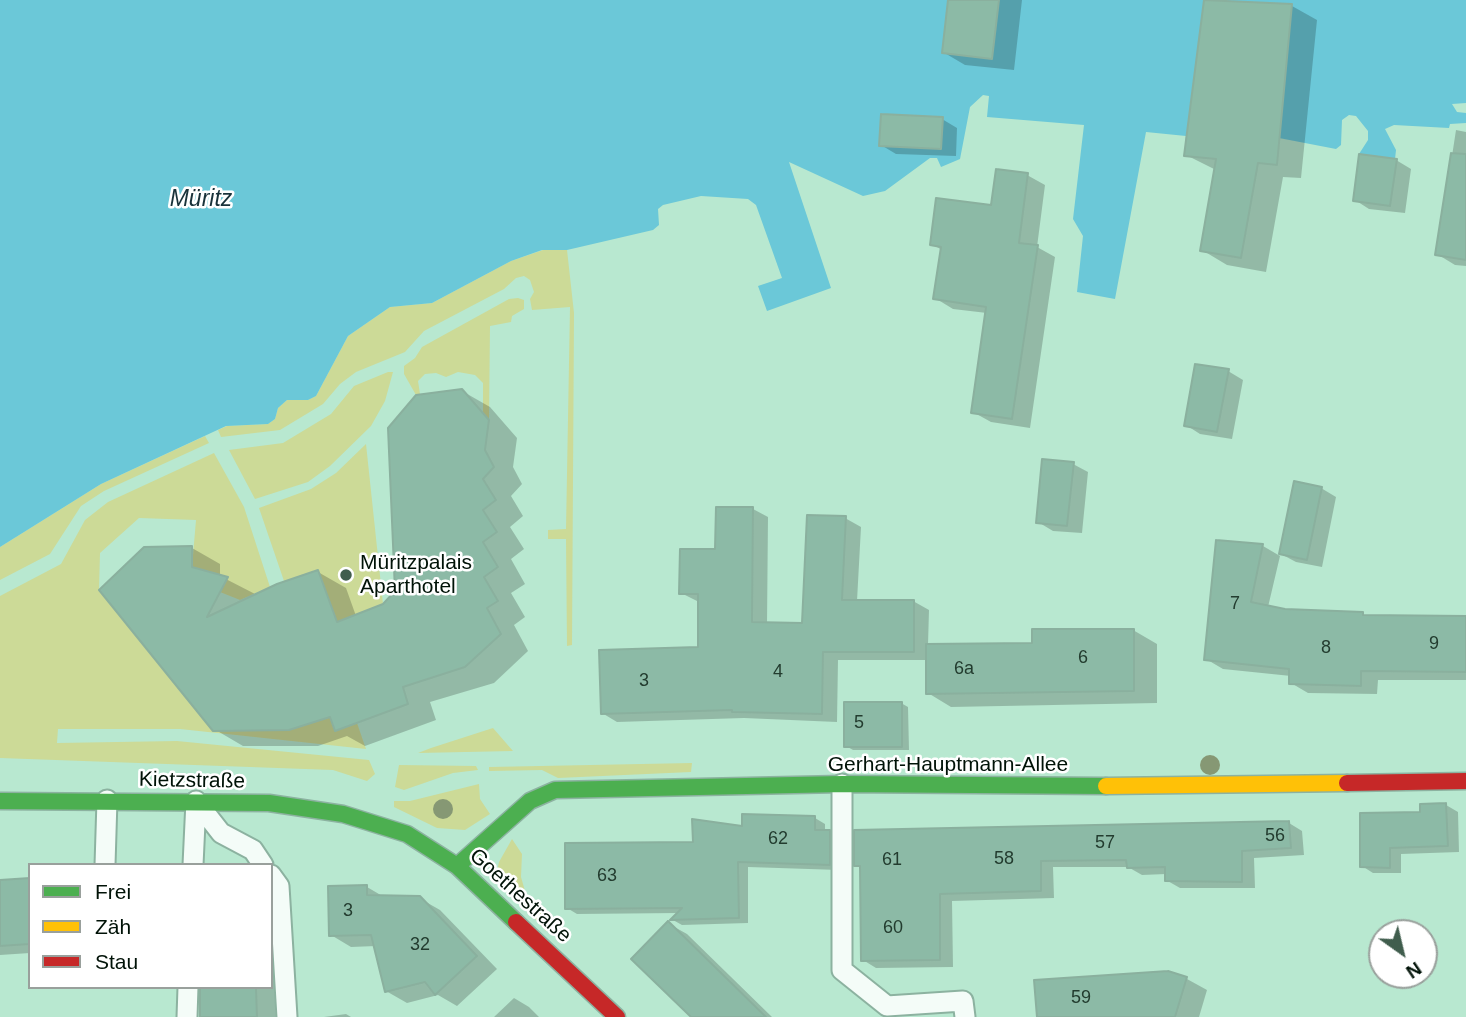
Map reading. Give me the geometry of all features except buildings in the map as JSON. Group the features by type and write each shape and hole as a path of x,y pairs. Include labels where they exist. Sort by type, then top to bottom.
{"street":[{"name":"Gerhart-Hauptmann-Allee","path":"457,866 530,801 555,790 842,784 1020,787 1466,781"},
{"name":"Kietzstraße","path":"0,801 196,801 282,805 343,814 382,825"},
{"name":"Goethestraße","path":"382,825 407,834 457,866 617,1017"}],"lane":[{"path":"842,784 842,970 887,1006 963,1001 965,1017"},
{"path":"106,863 107,800"},
{"path":"193,863 196,801"},
{"path":"196,801 221,833 253,850 262,863"},
{"path":"273,878 279,886 288,1017"},
{"path":"187,1017 188,989"}],"green space":[{"path":"543,250 567,250 574,313 572,645 567,646 566,539 548,539 548,530 566,529 570,307 532,310 530,299 534,292 530,280 524,276 516,278 504,289 424,331 405,352 356,372 340,384 323,404 280,430 221,437 218,430 227,426 268,424 275,419 278,408 287,400 308,400 316,396 348,336 390,307 432,303 511,261"},
{"path":"509,299 524,300 524,309 512,316 511,322 490,326 489,420 483,413 483,383 475,375 458,372 446,377 436,373 425,374 418,381 420,394 416,395 404,374 404,366 415,358 422,347"},
{"path":"393,372 385,401 371,426 330,466 308,482 255,499 229,450 283,443 331,414 354,386"},
{"path":"205,436 209,443 104,491 81,506 50,554 0,580 0,547 101,484"},
{"path":"366,444 383,604 337,622 318,570 284,581 259,508 311,489 336,473"},
{"path":"214,453 244,507 270,587 240,600 220,592 228,577 192,567 196,520 139,518 100,553 99,590 213,731 289,730 330,717 335,731 357,723 366,749 180,729 58,729 57,743 177,741 369,760 375,774 367,781 333,770 0,758 0,596 61,564 85,520 108,502"},
{"path":"493,728 513,751 418,753 431,748"},
{"path":"692,763 691,772 558,778 542,770 489,771 489,767"},
{"path":"399,765 476,766 478,770 453,773 404,790 395,787"},
{"path":"479,784 480,799 490,814 465,830 437,828 394,807 394,801 410,801"},
{"path":"512,839 522,854 521,877 527,898 559,928 557,930 546,931 500,880 497,871 499,862"}],"water":[{"name":"Müritz","path":"0,0 1466,0 1466,103 1452,104 1457,112 1466,113 1466,123 1450,124 1449,128 1394,125 1385,129 1396,150 1390,206 1353,201 1359,154 1368,140 1368,131 1356,116 1349,115 1342,120 1341,145 1336,149 1279,138 1277,165 1184,156 1186,136 1146,132 1115,299 1077,292 1083,236 1073,219 1084,125 987,117 989,96 983,95 970,107 960,159 941,167 937,158 930,158 885,191 863,196 789,162 831,288 767,311 758,286 782,278 756,205 748,199 701,196 663,205 658,209 659,225 653,230 567,250 542,250 511,261 432,303 390,307 348,336 316,396 308,400 287,400 278,408 275,419 268,424 226,426 101,484 0,547"}],"traffic: fast":[{"path":"457,866 530,801 555,790 842,784 1106,786"},
{"path":"0,801 269,803 343,814 407,834 457,866 516,922"}],"traffic: slow":[{"path":"1106,786 1347,783"}],"traffic: jam":[{"path":"1347,783 1466,781"},
{"path":"516,922 617,1017"}],"place":[{"name":"Müritzpalais Aparthotel","path":"346,575"}]}
